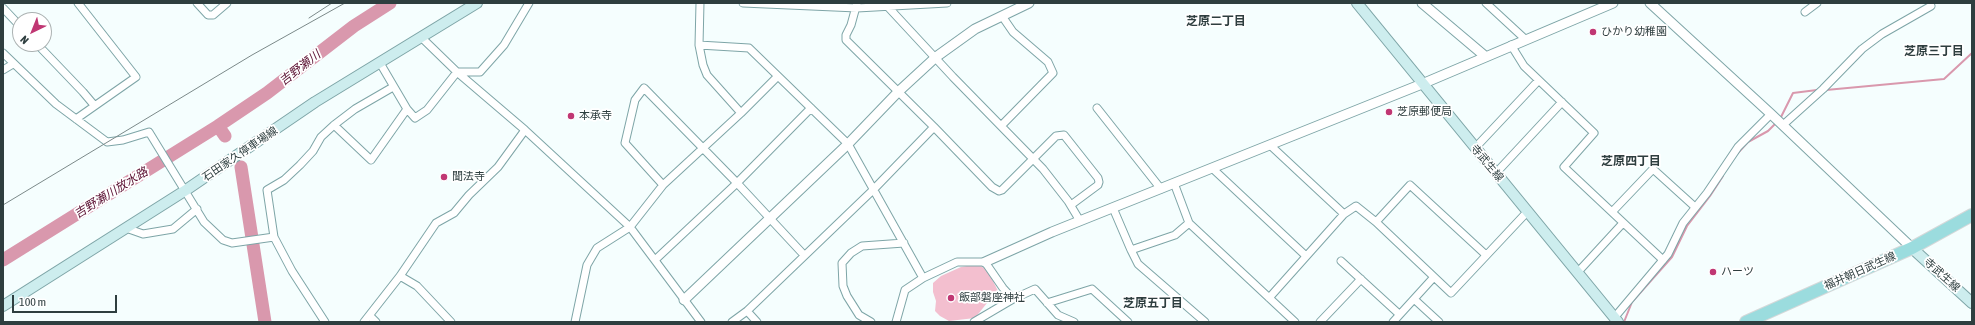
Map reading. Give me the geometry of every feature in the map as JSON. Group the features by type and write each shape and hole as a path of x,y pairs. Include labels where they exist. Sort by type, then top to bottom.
{"main road":[{"name":"石田家久停車場線","path":"3,306 186,190 315,102 477,3"},
{"name":"寺武生線","path":"1357,3 1616,320"},
{"name":"福井朝日武生線","path":"1746,322 1912,248 1972,215"},
{"name":"寺武生線","path":"1912,248 1972,303"}],"street":[{"path":"76,118 136,77 78,3"},
{"path":"198,3 208,15 213,15 228,3"},
{"path":"457,72 480,72 504,45 528,3"},
{"path":"700,3 699,45 702,64 707,75 741,113"},
{"path":"743,3 890,8 947,3"},
{"path":"684,300 848,144 898,92 936,57 975,30 1029,3"},
{"path":"1422,3 1486,57"},
{"path":"1486,3 1525,39"},
{"path":"896,322 905,290 923,278 957,262 985,262 1080,221 1422,84 1486,57 1596,6 1613,3"},
{"path":"1650,3 1783,125 1912,248"},
{"path":"1805,12 1817,3"},
{"path":"857,6 846,35 846,40 996,190 1002,190 1056,136 1064,135 1098,178 1099,182 1098,186 1071,206"},
{"path":"1783,125 1823,89 1862,49 1882,34 1931,6"},
{"path":"3,8 12,18"},
{"path":"890,8 953,77 1033,159 1071,206 1080,221"},
{"path":"1001,126 1053,73 1048,62 1013,32 1002,16"},
{"path":"422,38 457,72 525,130 630,227 701,322"},
{"path":"699,45 748,48 848,144 923,278"},
{"path":"1511,45 1524,66 1538,81 1594,133 1564,167 1663,260"},
{"path":"45,52 83,92 94,106"},
{"path":"3,53 56,104 107,142 123,140 147,132 152,135 197,209 210,228 223,240 232,243 274,237"},
{"path":"380,63 407,109 415,118 426,110 457,72"},
{"path":"3,70 14,64"},
{"path":"575,322 589,260 597,248 630,227 663,185 741,113 777,77"},
{"path":"1475,148 1538,81"},
{"path":"325,322 292,271 274,237 267,190 284,180 300,165 313,151 321,137 334,125 355,109 393,87"},
{"path":"663,185 625,143 635,100 644,88 737,183 804,255"},
{"path":"1496,173 1562,102"},
{"path":"654,260 737,183 811,108"},
{"path":"1097,108 1161,189"},
{"path":"334,125 371,160 407,109"},
{"path":"1616,320 1663,260 1695,207 1707,193 1738,147 1770,114"},
{"path":"732,322 747,311 873,190 934,127"},
{"path":"364,322 400,276 436,224 454,213 469,195 498,167 525,130"},
{"path":"1270,145 1344,214"},
{"path":"1212,168 1306,256"},
{"path":"1612,212 1654,169 1695,207"},
{"path":"1174,183 1189,223 1269,298 1286,319 1295,322"},
{"path":"1376,222 1410,185 1486,255"},
{"path":"1269,298 1344,214 1356,206 1376,222 1451,293 1528,211"},
{"path":"1113,208 1130,250 1138,264 1205,322"},
{"path":"126,228 143,234 174,229 197,209"},
{"path":"1130,250 1175,235 1189,223"},
{"path":"1577,273 1623,223"},
{"path":"871,322 859,315 847,296 843,286 842,262 851,253 862,246 904,242"},
{"path":"1341,261 1399,314"},
{"path":"985,262 1003,288 1013,299"},
{"path":"400,276 417,286 451,322"},
{"path":"1392,322 1434,277"},
{"path":"1320,322 1360,279"},
{"path":"974,322 1013,299 1035,289 1058,314 1074,322"},
{"path":"1047,303 1092,289 1127,322"},
{"path":"1414,298 1439,322"},
{"path":"747,311 757,322"},
{"path":"370,316 376,322"}],"shaded area":[{"path":"978,264 987,270 1001,297 991,298 975,318 949,321 940,316 935,311 936,301 933,292 933,283 941,276 961,267"}],"waterway":[{"name":"吉野瀬川","path":"225,136 218,126 267,93 354,26 390,3"},
{"path":"1826,90 1944,79 1972,53"},
{"path":"1780,119 1793,93 1817,90"},
{"path":"1737,154 1748,142 1768,131 1777,122"},
{"name":"吉野瀬川放水路","path":"3,260 218,126"},
{"name":"吉野瀬川","path":"241,167 265,322"},
{"path":"1624,322 1632,302 1672,257 1687,226 1723,176"}],"tram line":[{"path":"309,18 332,3"},
{"path":"3,205 252,55 345,3"}],"place":[{"name":"ひかり幼稚園","path":"1593,32"},
{"name":"芝原郵便局","path":"1389,112"},
{"name":"本承寺","path":"571,116"},
{"name":"聞法寺","path":"444,177"},
{"name":"ハーツ","path":"1713,272"},
{"name":"飯部磐座神社","path":"951,298"}],"district":[{"name":"芝原二丁目","path":"1216,21"},
{"name":"芝原三丁目","path":"1934,51"},
{"name":"芝原四丁目","path":"1631,161"},
{"name":"芝原五丁目","path":"1153,303"}]}
